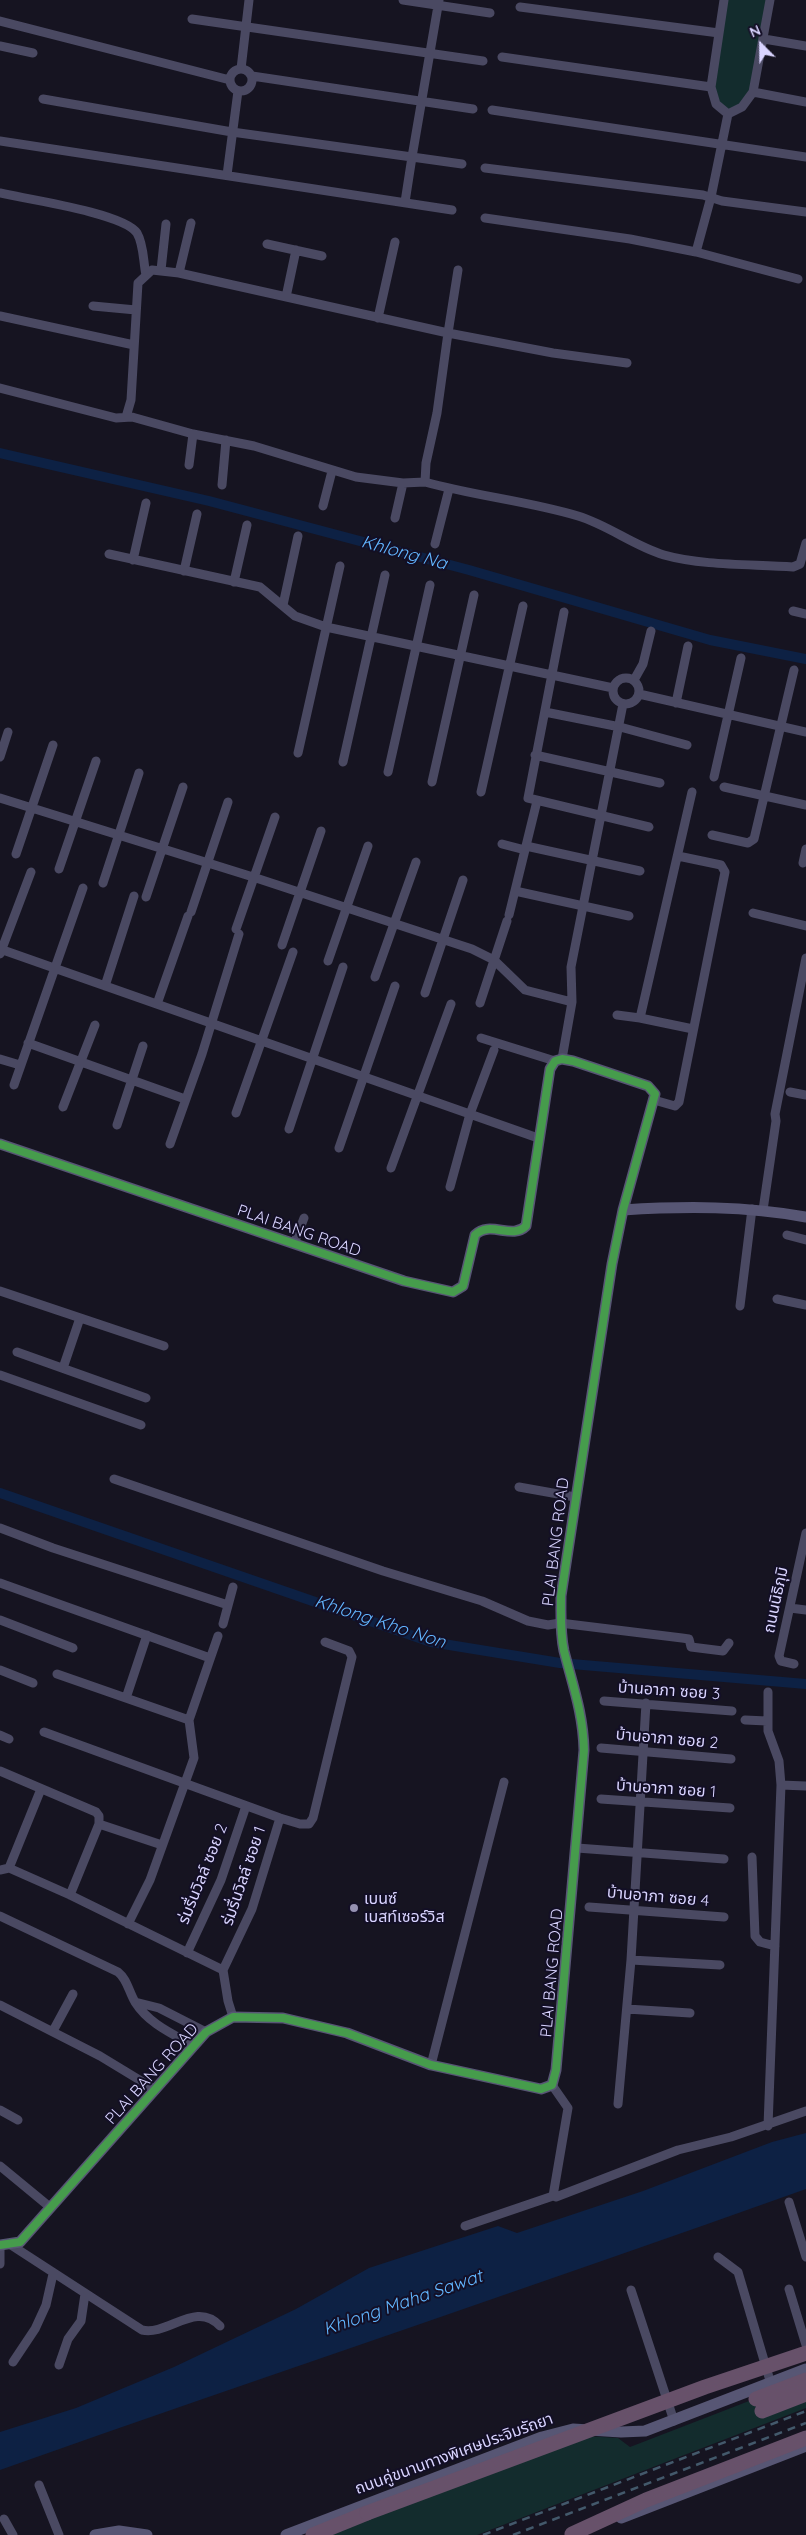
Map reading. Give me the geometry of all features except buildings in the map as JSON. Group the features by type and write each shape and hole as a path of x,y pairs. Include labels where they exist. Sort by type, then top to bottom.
{"highway":[{"path":"313,2535 367,2513 714,2384 806,2353"},
{"path":"806,2380 759,2405 806,2394"},
{"path":"571,2534 646,2500 806,2438"}],"street":[{"path":"241,69 249,0"},
{"path":"403,0 438,3 490,13"},
{"path":"724,0 711,87 716,104 728,114"},
{"path":"728,114 742,107 753,92 770,0"},
{"path":"404,202 438,3"},
{"path":"520,7 718,33"},
{"path":"192,19 483,61"},
{"path":"0,21 230,80"},
{"path":"764,40 806,46"},
{"path":"0,46 33,53"},
{"path":"502,57 711,87"},
{"path":"241,69 247,70 252,76 249,88 238,91 232,87 230,80 234,71 241,69"},
{"path":"252,76 473,109"},
{"path":"227,175 238,91"},
{"path":"753,92 806,102"},
{"path":"43,99 232,132 462,164"},
{"path":"492,110 806,157"},
{"path":"696,252 711,197 728,114"},
{"path":"0,141 452,210"},
{"path":"485,168 711,197 722,201 806,212"},
{"path":"0,193 92,213 121,221 132,227 142,245 146,274"},
{"path":"485,218 630,239 696,252 798,279"},
{"path":"179,273 191,223"},
{"path":"161,270 166,224"},
{"path":"378,318 395,242"},
{"path":"267,244 322,256"},
{"path":"286,297 296,250"},
{"path":"126,417 130,400 138,283 152,270 179,273 448,334 553,353 626,363"},
{"path":"425,482 426,463 437,413 458,270"},
{"path":"93,306 136,310"},
{"path":"0,316 134,346"},
{"path":"0,388 116,418 126,417 193,434 254,446 356,477 403,483 425,482 449,489 577,516 603,525 657,552 689,560 793,567 800,564 806,543"},
{"path":"189,465 193,434"},
{"path":"222,485 226,440"},
{"path":"323,506 332,471"},
{"path":"395,518 403,483"},
{"path":"434,544 449,489"},
{"path":"133,560 146,503"},
{"path":"184,571 197,514"},
{"path":"234,582 247,525"},
{"path":"283,605 298,536"},
{"path":"109,554 260,587 304,621 326,627 613,688"},
{"path":"298,752 340,566"},
{"path":"343,762 385,575"},
{"path":"388,772 430,585"},
{"path":"432,782 474,595"},
{"path":"481,792 523,606"},
{"path":"793,611 806,614"},
{"path":"564,612 528,796 530,799 537,801 649,827"},
{"path":"634,680 643,664 651,631"},
{"path":"676,703 688,646"},
{"path":"714,777 741,658"},
{"path":"712,835 752,842 766,796 794,670"},
{"path":"629,678 637,684 639,694 633,702 623,704 615,698 613,688 619,680 629,678"},
{"path":"639,694 806,732"},
{"path":"558,1060 572,1002 571,967 590,861 620,727 623,704"},
{"path":"545,712 620,727 687,745"},
{"path":"0,757 8,732"},
{"path":"16,854 53,745"},
{"path":"536,754 660,783"},
{"path":"59,869 96,761"},
{"path":"103,883 139,773"},
{"path":"146,897 184,787"},
{"path":"724,787 806,805"},
{"path":"640,1018 692,792"},
{"path":"0,798 301,892 472,949 494,960 525,990 572,1002"},
{"path":"480,1003 508,918 537,801"},
{"path":"157,1004 228,802"},
{"path":"170,1144 210,1022 253,877 275,817"},
{"path":"282,946 321,830"},
{"path":"502,844 640,871"},
{"path":"328,961 368,846"},
{"path":"803,863 806,849"},
{"path":"482,1038 648,1086 654,1091 654,1100 678,1106 725,872 721,865 678,856"},
{"path":"374,977 416,862"},
{"path":"31,872 1,951 210,1022 538,1138"},
{"path":"425,993 463,880"},
{"path":"14,1085 83,888"},
{"path":"515,891 629,916"},
{"path":"105,986 134,896"},
{"path":"753,914 806,926"},
{"path":"236,1113 293,952"},
{"path":"740,1306 806,958"},
{"path":"289,1129 344,967"},
{"path":"340,1148 395,986"},
{"path":"391,1168 451,1004"},
{"path":"617,1015 694,1029"},
{"path":"63,1107 95,1025"},
{"path":"28,1043 186,1099"},
{"path":"117,1125 143,1046"},
{"path":"450,1188 470,1114 494,1050"},
{"path":"0,1059 20,1066"},
{"name":"PLAI BANG ROAD","path":"0,1144 404,1281 443,1290 458,1290 462,1286 475,1235 480,1230 486,1228 514,1232 526,1226 550,1069 558,1060"},
{"path":"790,1092 806,1095"},
{"name":"PLAI BANG ROAD","path":"552,2085 556,2070 577,1848 584,1732 580,1706 564,1650 560,1624 561,1596 574,1497 612,1264 624,1210 654,1100"},
{"path":"624,1210 698,1207 758,1209 806,1217"},
{"path":"294,1244 304,1218"},
{"path":"787,1235 806,1240"},
{"path":"0,1291 164,1346"},
{"path":"777,1299 806,1305"},
{"path":"63,1368 80,1318"},
{"path":"16,1352 146,1398"},
{"path":"0,1376 141,1424"},
{"path":"114,1479 382,1571 482,1601 528,1621 548,1625 560,1624 685,1638 691,1647 723,1651 729,1643"},
{"path":"519,1487 574,1497"},
{"path":"0,1528 53,1548 228,1605"},
{"name":"ถนนนิธิภุมิ","path":"794,1664 781,1661 779,1656 804,1552 806,1533"},
{"path":"0,1583 210,1658"},
{"path":"222,1624 233,1587"},
{"path":"790,1608 806,1610"},
{"path":"0,1620 73,1648"},
{"path":"126,1698 147,1635"},
{"path":"128,1924 150,1880 194,1758 189,1720 218,1636"},
{"path":"44,1732 246,1806 306,1825 311,1822 352,1657 349,1651 325,1642"},
{"path":"0,1670 33,1683"},
{"path":"57,1674 189,1720"},
{"path":"768,1692 767,1722 779,1761 781,1785 768,2126"},
{"name":"บ้านอาภา ซอย 3","path":"604,1701 732,1711"},
{"path":"618,2104 631,1960 646,1703"},
{"path":"745,1720 767,1722"},
{"path":"0,1735 9,1739"},
{"name":"บ้านอาภา ซอย 2","path":"601,1748 731,1759"},
{"path":"0,1771 96,1812 99,1816 99,1824 70,1895"},
{"path":"431,2066 504,1782"},
{"path":"781,1785 806,1786"},
{"path":"41,1789 4,1869 70,1895 223,1970 228,2001 233,2017 283,2018 316,2024 347,2033 431,2066 541,2089 552,2085 568,2108 554,2196"},
{"name":"บ้านอาภา ซอย 1","path":"601,1799 730,1808"},
{"name":"ร่มรื่นวิลล์ ซอย 2","path":"187,1953 221,1880 246,1806"},
{"name":"ร่มรื่นวิลล์ ซอย 1","path":"223,1970 252,1909 280,1818"},
{"path":"99,1824 162,1845"},
{"path":"577,1848 724,1859"},
{"path":"752,1857 755,1936 760,1942 775,1946"},
{"name":"บ้านอาภา ซอย 4","path":"589,1907 724,1917"},
{"path":"0,1916 118,1972 124,1978 135,2002 152,2022 194,2046"},
{"path":"631,1960 720,1965"},
{"path":"53,2031 73,1994"},
{"path":"135,2002 159,2008 206,2032"},
{"path":"0,2005 53,2031 156,2090"},
{"path":"627,2009 690,2014"},
{"name":"PLAI BANG ROAD","path":"4,2246 20,2242 206,2032 233,2017"},
{"path":"0,2110 18,2120"},
{"path":"465,2226 554,2196 556,2197 678,2150 768,2126 806,2111"},
{"path":"0,2166 51,2208"},
{"path":"789,2202 806,2257"},
{"path":"0,2264 4,2246 53,2274 142,2330 156,2332 185,2318 206,2317 214,2319 220,2326"},
{"path":"718,2257 738,2272 771,2384"},
{"path":"13,2362 34,2329 46,2305 53,2274"},
{"path":"789,2289 806,2344"},
{"path":"631,2290 674,2420"},
{"path":"59,2365 68,2339 81,2321 85,2294"},
{"name":"ถนนคู่ขนานทางพิเศษประจิมรัถยา","path":"286,2535 561,2431 585,2428 635,2432 674,2420 806,2370"},
{"path":"571,2534 632,2514 806,2446"},
{"path":"39,2486 59,2535"},
{"path":"4,2519 13,2535"},
{"path":"95,2535 119,2531 147,2535"}],"green space":[{"path":"724,0 770,0 751,92 742,107 725,111 711,87"},
{"path":"806,2379 806,2408 477,2535 329,2535 568,2435 618,2438 630,2447"}],"water":[{"name":"Khlong Maha Sawat","path":"806,2133 806,2189 0,2470 0,2432 76,2408 174,2367 296,2309 369,2268 498,2226 517,2233 643,2191 772,2142"}],"waterway":[{"name":"Khlong Na","path":"0,453 209,501 469,570 710,640 806,659"},
{"name":"Khlong Kho Non","path":"0,1493 431,1642 560,1663 806,1684"}],"railway":[{"path":"483,2535 806,2411"},
{"path":"513,2535 806,2423"}],"cycle path":[{"path":"0,1144 404,1281 453,1292 463,1286 475,1235 487,1229 514,1231 526,1226 550,1069 555,1061 562,1059 573,1061 648,1086 655,1094 623,1210 612,1264 561,1596 561,1624 564,1651 580,1712 584,1750 556,2070 552,2085 541,2089 431,2065 347,2033 283,2018 233,2017 206,2032 20,2242 0,2245"}],"place":[{"name":"เบนซ์ เบสท์เซอร์วิส","path":"354,1908"}]}
